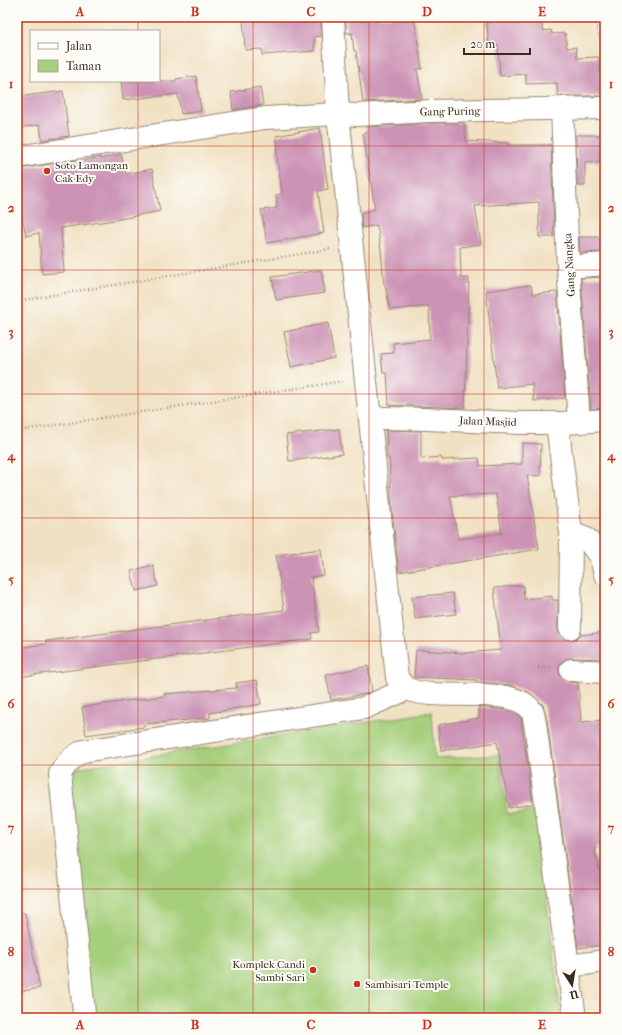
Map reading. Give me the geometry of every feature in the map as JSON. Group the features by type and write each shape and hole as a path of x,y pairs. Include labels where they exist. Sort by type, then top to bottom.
{"street":[{"path":"334,17 338,114 397,678 407,689 425,693 507,698 522,702 532,712 535,723 575,1018"},
{"name":"Gang Nangka","path":"562,108 568,267 579,421"},
{"name":"Gang Puring","path":"17,157 265,118 431,111 605,108"},
{"path":"568,267 605,264"},
{"name":"Jalan Masjid","path":"370,418 411,417 460,421 557,423 605,420"},
{"path":"557,423 571,533 570,628"},
{"path":"571,533 587,539 601,558 605,574"},
{"path":"571,670 605,672"},
{"path":"83,1018 84,1006 60,774 65,764 73,756 83,751 364,708 407,689"},
{"path":"569,966 605,961"}],"lane":[{"path":"603,17 605,34"}],"path":[{"path":"17,301 352,245"},
{"path":"17,431 366,378"}],"green space":[{"path":"432,712 435,759 499,755 507,814 536,812 561,1018 89,1018 72,780 76,768"}],"building":[{"path":"243,17 321,17 321,36 314,37 315,51 262,55 262,49 245,50"},
{"path":"346,17 414,17 422,69 417,69 422,99 363,102 352,33 346,33"},
{"path":"486,17 523,17 523,22 541,20 543,31 551,30 552,34 565,33 567,48 576,47 577,58 599,57 600,74 604,74 605,96 558,96 557,83 526,84 526,74 500,76 498,45 489,45"},
{"path":"196,76 201,111 181,114 178,94 123,100 121,82 160,82 176,81 176,79"},
{"path":"260,87 263,105 233,110 231,92"},
{"path":"63,91 69,136 42,140 40,125 17,128 17,97"},
{"path":"431,123 464,123 466,141 508,143 508,145 551,145 554,237 539,237 539,202 475,206 481,244 460,247 461,278 469,278 465,408 389,405 387,373 383,373 381,354 394,353 393,343 430,339 429,306 390,310 384,284 377,225 362,228 361,213 375,209 363,133 367,132 366,127"},
{"path":"320,128 328,189 318,191 324,233 267,243 261,210 277,208 276,195 282,194 276,149 278,149 276,136"},
{"path":"576,135 605,135 605,161 585,162 585,186 577,186"},
{"path":"121,154 126,174 152,169 160,211 115,220 61,228 64,272 42,274 39,233 26,236 22,216 17,217 17,169 77,160 77,162 100,157 100,159"},
{"path":"579,237 604,237 604,252 580,253"},
{"path":"321,270 325,293 276,300 272,277"},
{"path":"605,277 605,408 591,409 581,278"},
{"path":"531,285 533,294 557,292 565,398 534,401 532,384 497,388 486,291"},
{"path":"328,323 334,358 291,367 284,332"},
{"path":"339,429 342,454 289,461 286,435"},
{"path":"386,430 421,431 421,459 441,457 442,460 479,458 480,466 522,464 522,443 541,444 540,476 527,475 539,549 399,572 392,512 389,458 387,458","holes":["496,494 502,533 458,539 450,496"]},
{"path":"321,549 324,575 311,577 319,632 311,633 312,639 17,677 17,648 46,644 46,641 284,610 276,555"},
{"path":"153,565 158,586 136,591 131,571"},
{"path":"523,585 524,599 552,596 552,600 558,600 558,628 559,634 564,639 576,639 580,635 605,632 605,659 566,659 560,663 559,670 560,676 564,680 578,683 581,722 605,720 605,847 594,848 602,881 605,881 605,945 578,948 547,721 543,705 530,693 511,685 477,682 477,680 414,677 416,650 464,653 501,650 494,588"},
{"path":"453,593 456,614 415,619 412,597"},
{"path":"368,666 372,691 365,694 331,700 326,675"},
{"path":"257,680 261,704 210,713 210,718 144,724 144,727 86,735 82,707 164,696 164,694 237,688 236,683"},
{"path":"479,707 506,710 521,718 533,804 509,808 497,742 441,751 438,725 479,718"},
{"path":"17,913 25,913 40,988 17,992"}],"place":[{"name":"Soto Lamongan Cak Edy","path":"47,171"},
{"name":"Komplek Candi Sambi Sari","path":"313,970"},
{"name":"Sambisari Temple","path":"357,984"}]}
